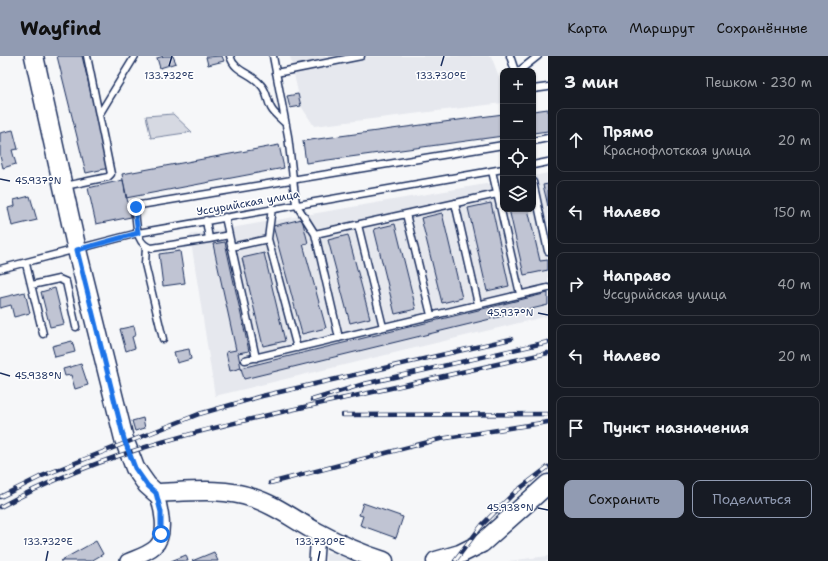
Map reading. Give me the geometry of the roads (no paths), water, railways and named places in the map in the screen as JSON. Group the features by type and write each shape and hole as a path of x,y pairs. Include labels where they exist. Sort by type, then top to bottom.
{"main road":[{"path":"34,56 77,250 126,447 135,468 147,485 156,493 222,492 252,497 318,533 361,554 384,561"},
{"path":"436,561 460,554 482,543 548,484"}],"street":[{"path":"127,561 152,549 159,541 162,524 156,493"},
{"path":"316,561 318,533"}],"lane":[{"path":"63,186 108,177 111,174 87,56"},
{"path":"99,115 135,56"},
{"path":"230,56 233,64 239,70 255,79 262,85 272,110 286,124"},
{"path":"273,56 286,124 296,204 315,234 339,338"},
{"path":"276,72 361,56"},
{"path":"510,56 514,68"},
{"path":"523,68 538,56"},
{"path":"536,89 548,87"},
{"path":"536,140 548,138"},
{"path":"229,235 152,248 146,247 140,240 135,211 140,205 500,145"},
{"path":"536,164 548,162"},
{"name":"Уссурийская улица","path":"0,269 26,264 138,233 272,208 500,170"},
{"path":"492,171 520,294"},
{"path":"315,234 497,194"},
{"path":"536,196 548,251"},
{"path":"454,203 478,304"},
{"path":"272,208 268,239 296,348"},
{"path":"406,214 431,315"},
{"path":"225,217 256,358"},
{"path":"206,220 209,239"},
{"path":"358,225 383,327"},
{"path":"231,247 268,239"},
{"path":"146,247 146,264 164,339"},
{"path":"26,264 43,334"},
{"path":"32,285 59,279 66,282 76,327"},
{"path":"245,360 548,288"}],"railway":[{"path":"0,497 42,476 199,414 262,396 511,339"},
{"path":"312,400 364,384 548,342"},
{"path":"0,507 40,487 80,470 122,455 206,430 249,419 548,353"},
{"path":"343,415 548,414"},
{"path":"270,483 440,439 548,422"},
{"path":"455,561 482,525 514,493 548,467"}]}
